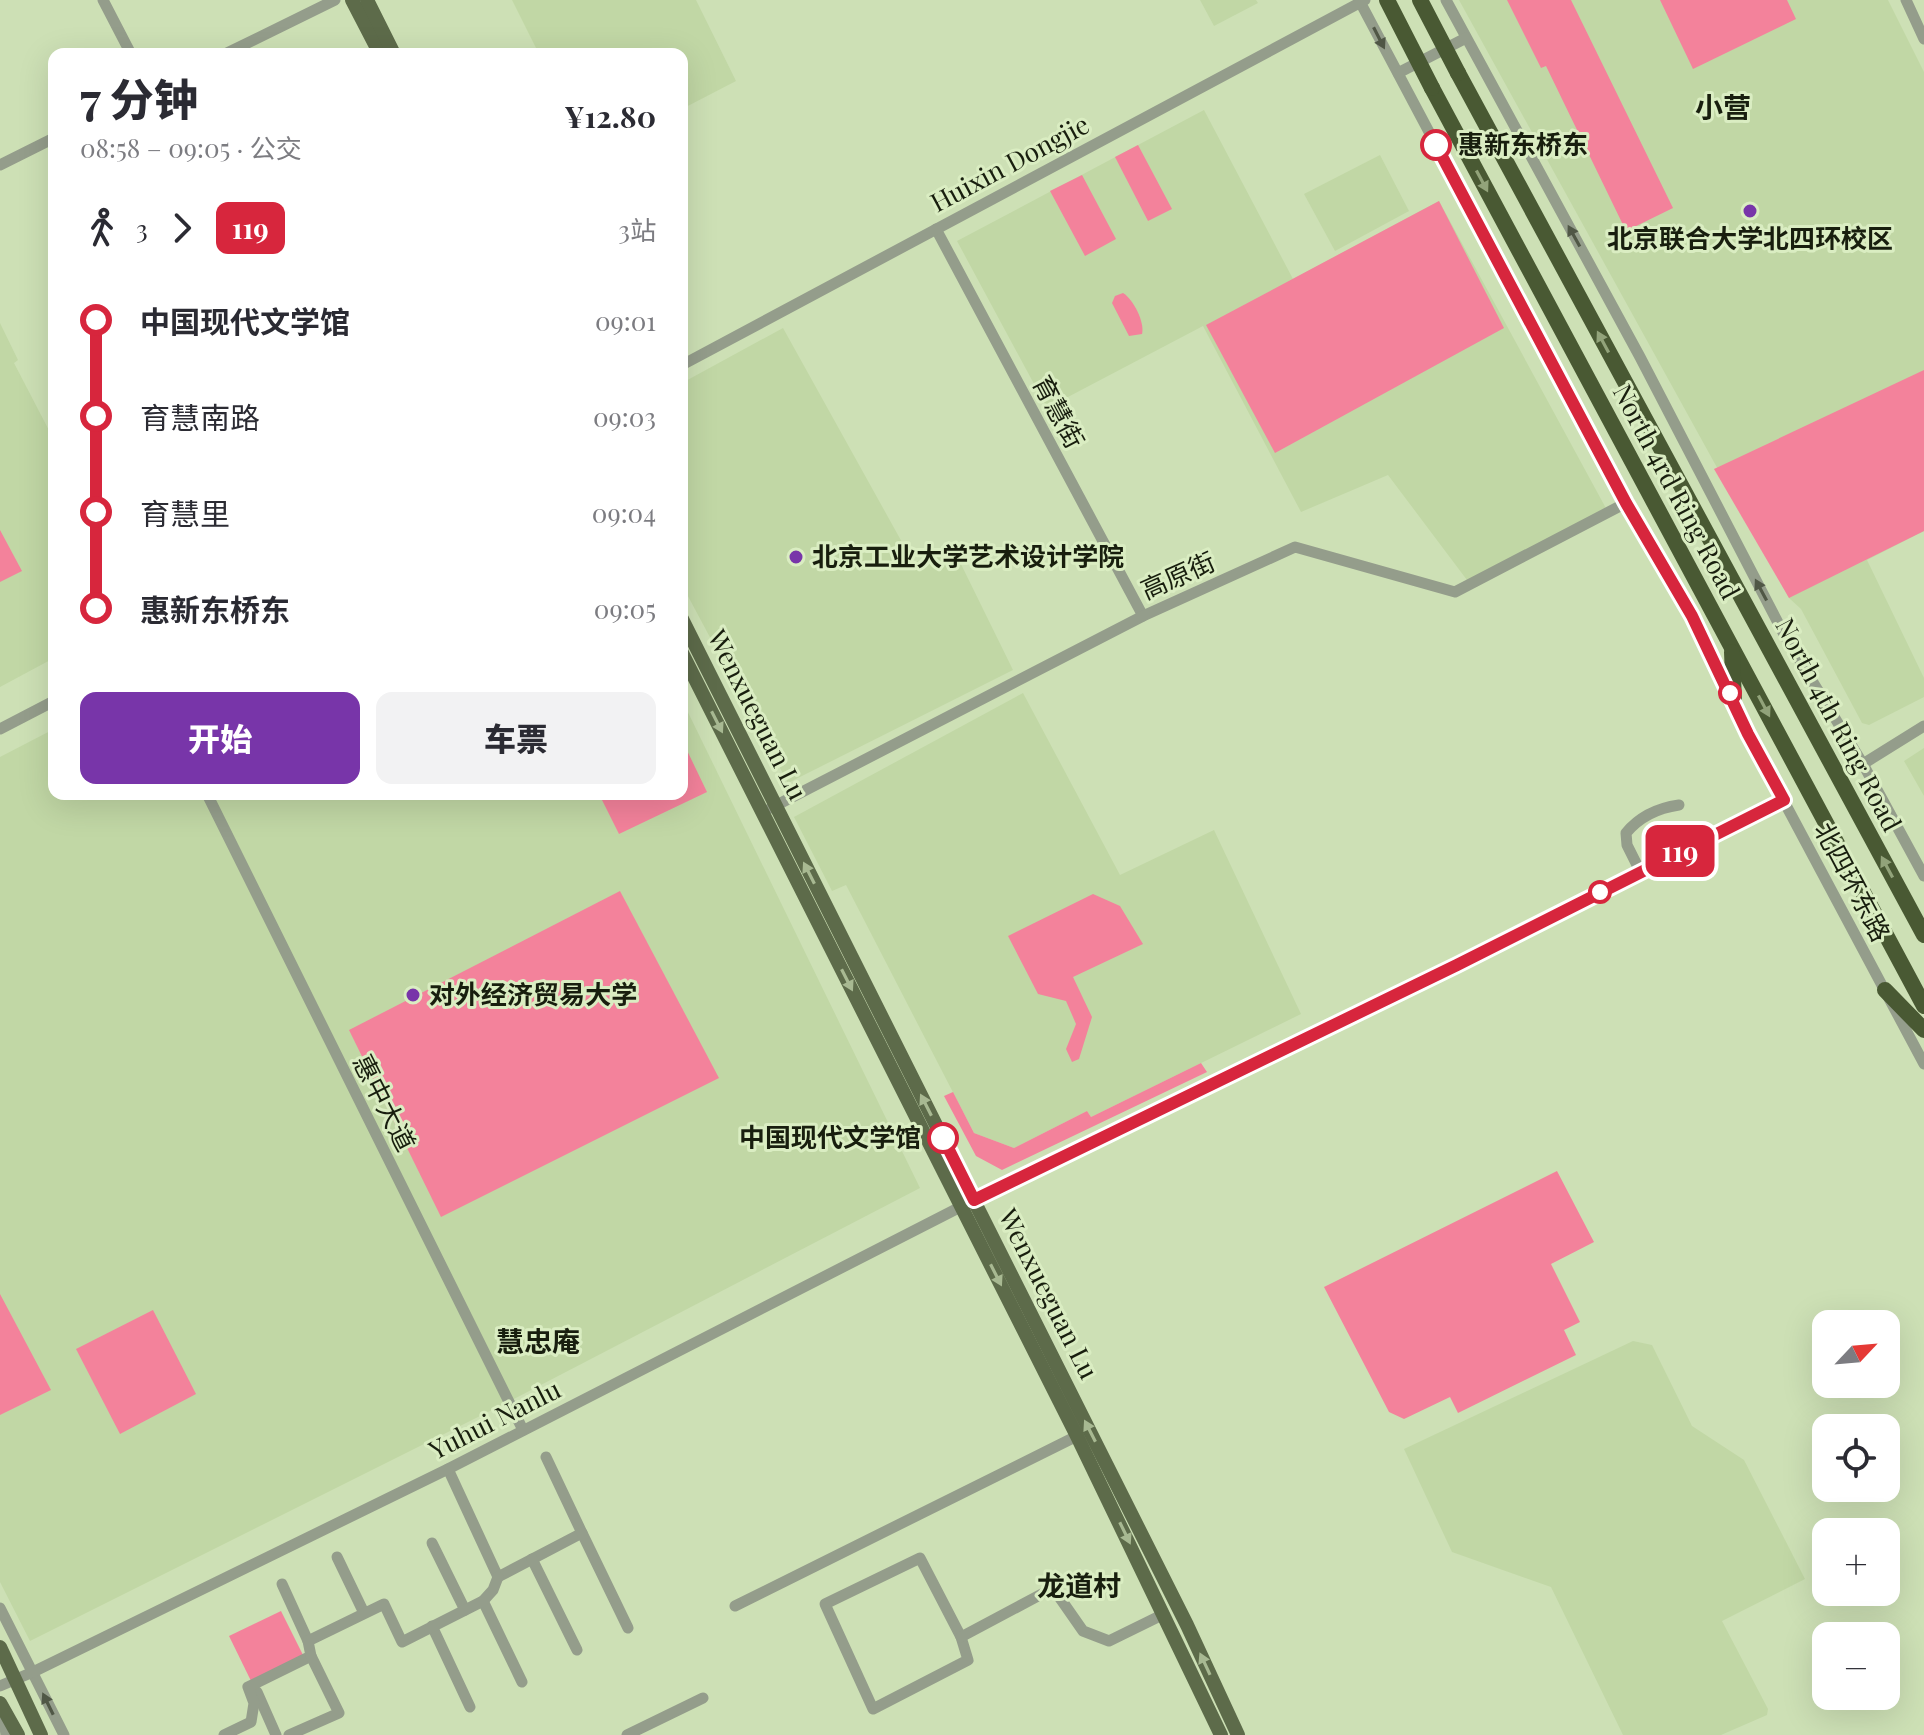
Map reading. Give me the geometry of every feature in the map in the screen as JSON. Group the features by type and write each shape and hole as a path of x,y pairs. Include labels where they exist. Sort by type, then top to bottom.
{"highway":[{"name":"North 4rd Ring Road","path":"1387,0 1924,1006"},
{"name":"North 4th Ring Road","path":"1420,0 1924,935"},
{"path":"1732,647 1734,701"},
{"path":"1885,990 1924,1030"}],"main road":[{"path":"352,0 377,48"},
{"path":"367,0 391,48"},
{"name":"Wenxueguan Lu","path":"688,632 769,809 968,1203 1187,1625 1238,1735"},
{"name":"Wenxueguan Lu","path":"688,664 769,809"},
{"name":"Wenxueguan Lu","path":"968,1203 1221,1735"},
{"path":"0,1647 41,1735"},
{"path":"1,1705 18,1735"}],"street":[{"path":"103,0 128,48"},
{"path":"237,48 335,0"},
{"path":"1446,0 1640,357 1786,638 1863,764 1924,876"},
{"path":"1906,0 1924,39"},
{"name":"北四环东路","path":"1364,1 1398,73 1626,503 1692,616 1748,734 1924,1064"},
{"name":"Huixin Dongjie","path":"688,362 1364,1"},
{"path":"1398,73 1466,38"},
{"path":"0,165 48,141"},
{"name":"育慧街","path":"936,229 1143,616"},
{"name":"高原街","path":"769,809 1143,616 1295,547 1455,592 1626,503"},
{"path":"0,729 48,704"},
{"path":"1863,764 1924,726"},
{"name":"惠中大道","path":"210,800 523,1430"},
{"name":"Yuhui Nanlu","path":"0,1686 448,1469 968,1203 1457,965 1784,800"},
{"path":"1640,871 1627,845 1626,833 1638,820 1656,810 1679,805"},
{"path":"735,1606 1077,1436"},
{"path":"546,1457 628,1628"},
{"path":"448,1469 498,1577"},
{"path":"308,1641 384,1604 402,1642 483,1601 493,1590 498,1577 582,1533"},
{"path":"432,1543 465,1610"},
{"path":"337,1557 364,1613"},
{"path":"920,1558 961,1637 968,1660 873,1709 825,1604 920,1558"},
{"path":"532,1559 577,1650"},
{"path":"282,1584 308,1641 311,1656 339,1713 289,1735"},
{"path":"961,1637 1053,1588 1083,1631 1109,1641 1164,1614"},
{"path":"483,1601 522,1682"},
{"path":"0,1608 64,1735"},
{"path":"432,1626 470,1707"},
{"path":"224,1735 251,1722 254,1703 248,1687 311,1656"},
{"path":"253,1684 276,1735"},
{"path":"627,1735 703,1698"},
{"path":"1,1705 6,1735"}],"shaded area":[{"path":"512,0 696,0 736,81 688,106 688,48 536,48"},
{"path":"1200,0 1256,0 1258,3 1214,26"},
{"name":"北京联合大学北四环校区","path":"1459,0 1888,0 1924,72 1924,531 1867,560 1924,678 1924,697 1869,725 1862,723 1801,609 1789,598"},
{"path":"1507,0 1571,0 1673,208 1626,231 1546,66 1541,68"},
{"path":"1660,0 1787,0 1796,19 1693,69"},
{"path":"1204,110 1293,279 1439,201 1608,512 1470,584 1388,475 1301,512 1203,326 1047,408 957,241"},
{"path":"1138,145 1172,209 1148,221 1115,157"},
{"path":"1380,155 1409,211 1335,251 1304,194"},
{"path":"1082,175 1116,239 1085,256 1050,191"},
{"path":"1439,201 1504,328 1275,453 1206,325"},
{"path":"1123,293 1137,311 1142,334 1129,336 1112,303 1115,296"},
{"path":"0,323 18,360 14,363 48,428 48,661 0,687"},
{"name":"北京工业大学艺术设计学院","path":"783,328 913,562 955,552 1013,670 788,783 688,596 688,380"},
{"path":"1924,370 1924,531 1789,598 1714,469"},
{"path":"0,530 22,571 0,582"},
{"path":"1023,693 1120,875 1214,830 1301,1014 1091,1117 1087,1111 1014,1148 974,1133 846,885 832,891 794,817"},
{"name":"对外经济贸易大学","path":"688,712 920,1188 510,1401 30,1641 0,1582 0,757 48,732 48,800 688,800"},
{"path":"1924,748 1924,796 1904,761"},
{"path":"688,752 707,792 619,834 602,800 688,800"},
{"path":"620,891 719,1078 441,1217 349,1030"},
{"path":"1093,894 1120,906 1143,944 1073,977 1092,1017 1079,1059 1072,1062 1066,1049 1076,1024 1066,1001 1038,994 1008,936"},
{"path":"1201,1063 1207,1072 1002,1170 976,1156 944,1096 953,1092 974,1133 1014,1148 1087,1111 1091,1117"},
{"path":"1557,1171 1594,1242 1551,1264 1580,1322 1564,1330 1576,1355 1458,1413 1450,1397 1404,1419 1389,1412 1324,1287"},
{"path":"0,1294 51,1390 0,1415"},
{"path":"153,1310 196,1394 120,1434 76,1349"},
{"path":"1633,1341 1652,1345 1692,1426 1744,1460 1805,1579 1722,1621 1768,1709 1767,1715 1721,1735 1623,1735 1551,1587 1452,1552 1404,1449"},
{"path":"281,1611 304,1657 252,1683 229,1636"}],"bus line":[{"name":"119","path":"943,1138 974,1200 1457,965 1784,800 1748,734 1692,616 1626,503 1436,145"}],"place":[{"name":"惠新东桥东","path":"1436,145"},
{"name":"北京联合大学北四环校区","path":"1750,211"},
{"name":"北京工业大学艺术设计学院","path":"796,557"},
{"name":"对外经济贸易大学","path":"413,995"},
{"name":"中国现代文学馆","path":"943,1138"}],"district":[{"name":"小营","path":"1723,108"},
{"name":"慧忠庵","path":"538,1342"},
{"name":"龙道村","path":"1079,1586"}]}
